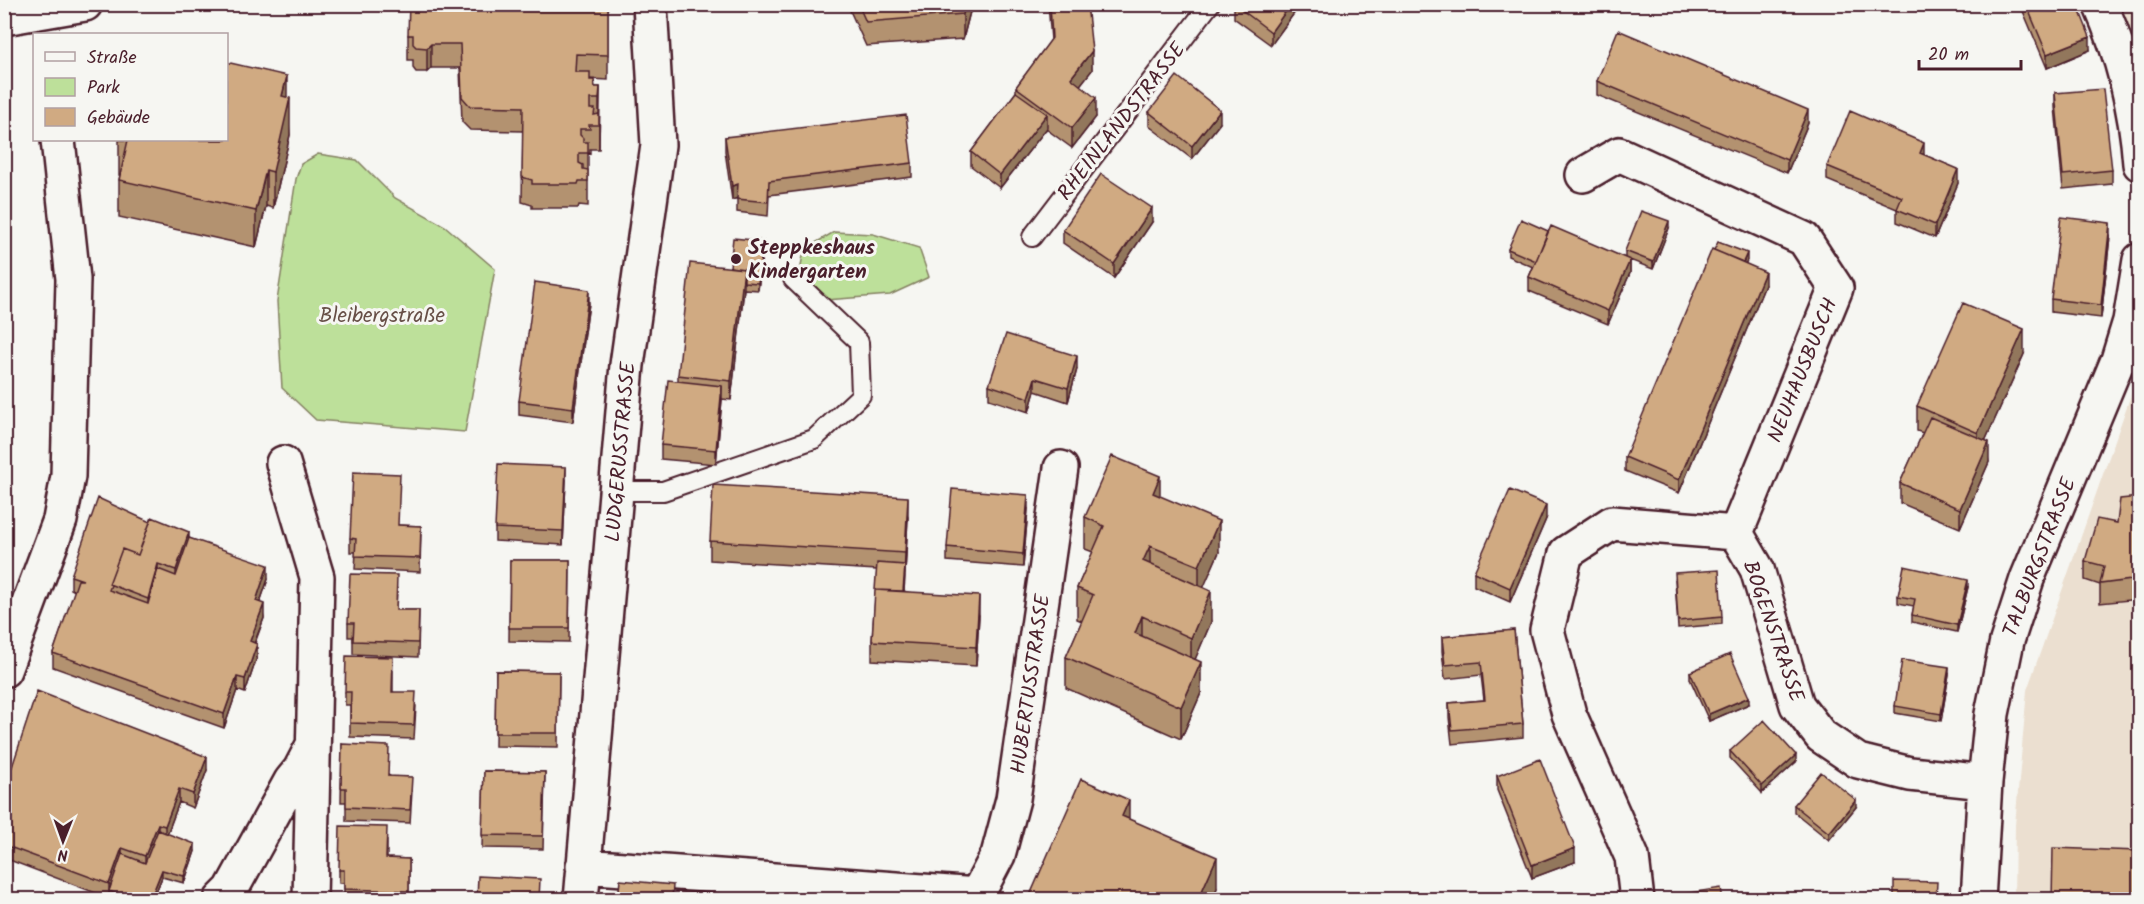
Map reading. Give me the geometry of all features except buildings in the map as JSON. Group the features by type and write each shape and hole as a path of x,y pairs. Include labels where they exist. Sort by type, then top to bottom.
{"street":[{"path":"4,18 46,23 85,4"},
{"name":"LUDGERUSSTRASSE","path":"581,900 627,365 658,145 650,4"},
{"path":"2100,4 2115,38 2130,89 2138,140 2139,164"},
{"path":"4,670 60,520 68,476 73,279 58,141"},
{"name":"NEUHAUSBUSCH","path":"1583,175 1619,154 1804,239 1836,288 1736,533"},
{"name":"TALBURGSTRASSE","path":"1978,900 1985,782 1992,714 2007,641 2027,579 2118,360 2130,321 2139,260"},
{"path":"283,463 317,577 310,900"},
{"name":"HUBERTUSSTRASSE","path":"583,866 977,897 998,855 1013,799 1061,468"},
{"name":"BOGENSTRASSE","path":"1637,900 1632,857 1569,714 1547,630 1566,553 1612,523 1736,533 1757,569 1797,705 1821,736 1858,761 1910,774 1985,782"},
{"path":"221,900 231,890 314,742"}],"lane":[{"name":"RHEINLANDSTRASSE","path":"1032,237 1210,4"},
{"path":"616,491 663,491 814,439 861,395 859,342 793,279"}],"shaded area":[{"path":"2110,5 2139,5 2139,79"},
{"path":"2139,372 2139,899 2014,900 2015,825 2027,690"}],"green space":[{"name":"Bleibergstraße","path":"318,154 357,160 395,198 445,226 495,269 465,432 316,420 282,388 277,301 296,179 301,164"},
{"path":"834,232 873,234 919,248 929,277 890,295 826,300 806,284 801,268 805,249"}],"place":[{"name":"Steppkeshaus Kindergarten","path":"736,259"}]}
